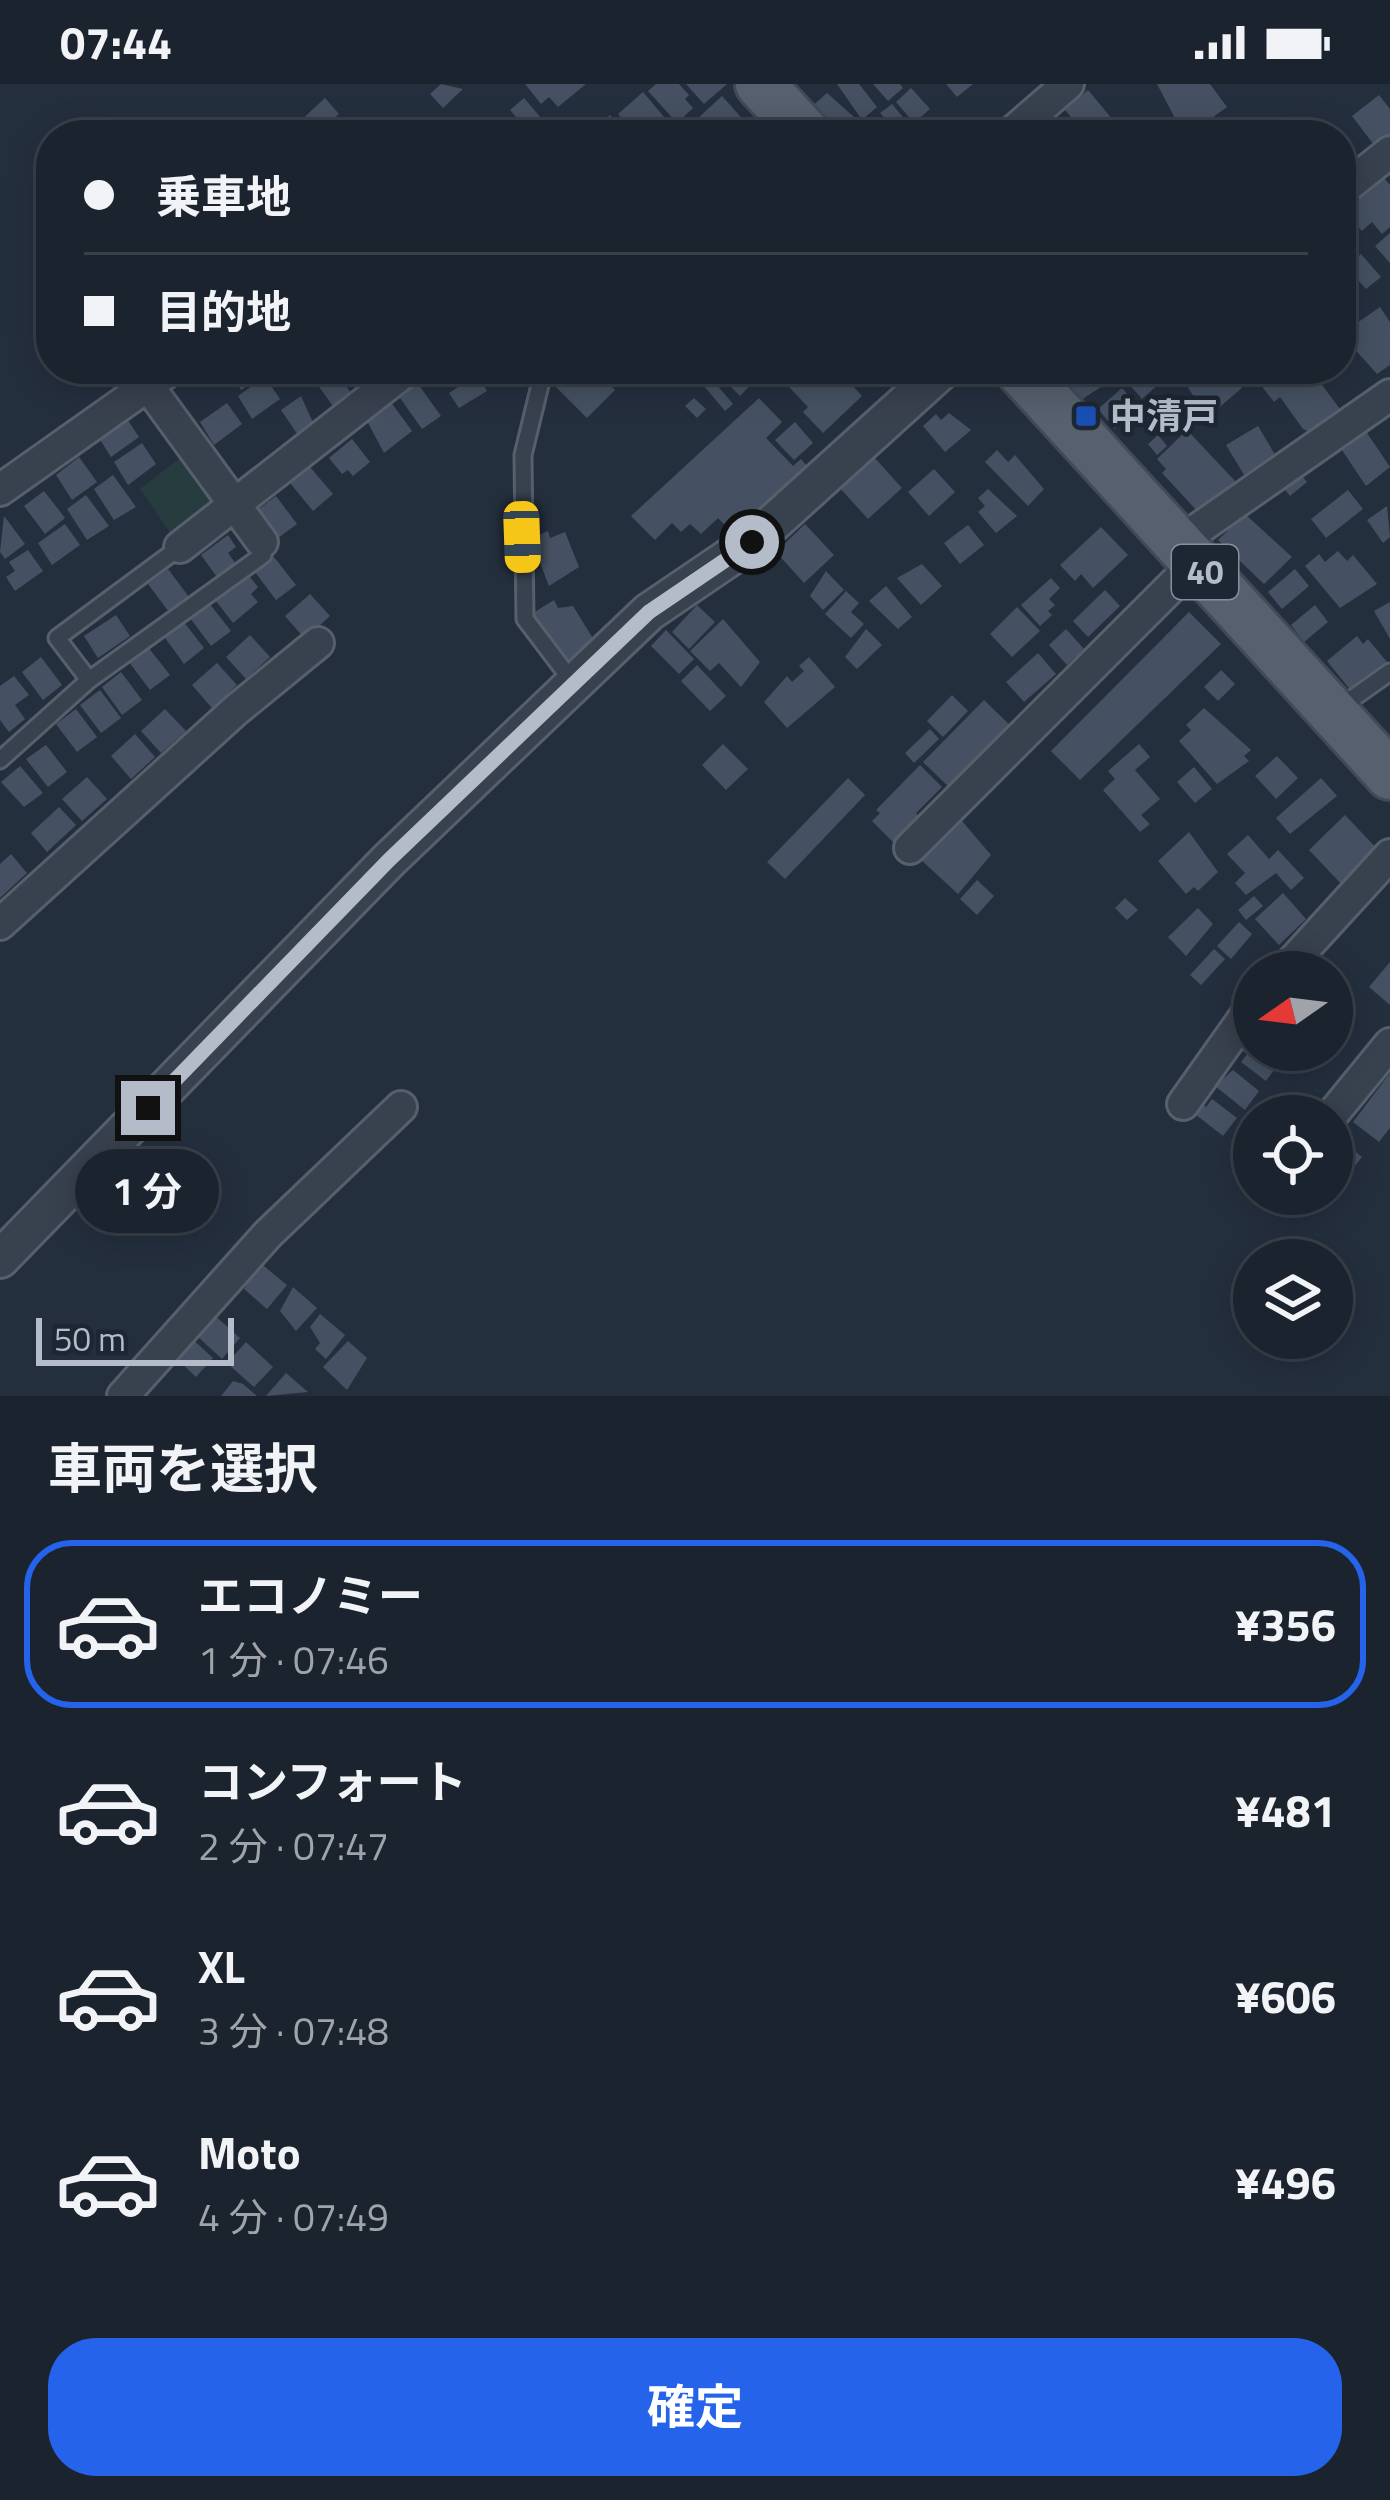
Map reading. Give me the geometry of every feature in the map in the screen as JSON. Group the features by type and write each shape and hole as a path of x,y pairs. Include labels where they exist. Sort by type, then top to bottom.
{"main road":[{"name":"40","path":"1032,384 1390,775"}],"street":[{"path":"1026,120 1068,84"},
{"path":"1356,179 1390,152"},
{"path":"0,490 150,384"},
{"path":"164,384 263,548"},
{"path":"180,547 389,384"},
{"path":"0,1259 389,860 574,683 667,596 752,542 926,384"},
{"path":"910,848 1187,552 1390,395"},
{"path":"0,924 236,710 318,644"},
{"path":"1313,951 1338,933 1390,855"},
{"path":"1183,1104 1233,1038"},
{"path":"1348,1095 1390,1044"},
{"path":"123,1396 268,1234 401,1107"}],"lane":[{"path":"540,384 523,455 526,619 574,683"},
{"path":"88,680 57,638 180,547"},
{"path":"0,760 88,680 263,548"},
{"path":"1332,713 1390,672"}],"green space":[{"path":"193,448 235,504 180,547 140,489"}],"building":[{"path":"441,84 463,89 443,108 430,94"},
{"path":"525,84 586,84 558,107 549,97 541,104"},
{"path":"656,84 679,84 693,108 674,120 648,91"},
{"path":"686,84 727,84 704,104"},
{"path":"837,84 859,84 877,107 862,120"},
{"path":"873,84 900,84 903,88 888,101"},
{"path":"946,84 973,84 957,97"},
{"path":"1157,84 1210,84 1227,107 1209,120 1176,120"},
{"path":"911,88 930,109 911,120 896,102"},
{"path":"1088,90 1113,120 1073,120 1065,110"},
{"path":"643,92 667,120 623,120 618,114"},
{"path":"827,93 854,117 825,120 810,108"},
{"path":"1379,95 1390,109 1390,141 1383,138 1374,145 1352,116"},
{"path":"722,96 744,120 696,120"},
{"path":"325,98 339,114 332,120 301,120"},
{"path":"524,98 543,120 518,120 510,110"},
{"path":"892,104 905,120 886,120 880,113"},
{"path":"1380,173 1390,185 1390,227 1382,234 1372,222 1362,231 1356,224 1356,195"},
{"path":"1390,233 1390,263 1375,246"},
{"path":"1361,254 1381,277 1366,289 1356,278 1356,258"},
{"path":"1380,307 1390,322 1390,365 1377,374 1356,351 1356,324"},
{"path":"255,384 270,384 280,399 252,419 238,396"},
{"path":"317,384 345,384 353,396 335,409"},
{"path":"418,384 441,416 422,429 398,395"},
{"path":"463,384 483,384 487,391 459,408 449,393"},
{"path":"609,384 615,390 587,418 555,386"},
{"path":"716,384 733,404 725,411 704,386"},
{"path":"732,384 751,384 740,396"},
{"path":"786,384 851,384 862,396 823,433 803,412 808,407"},
{"path":"1066,384 1105,384 1078,402"},
{"path":"1129,384 1159,384 1142,399"},
{"path":"1193,384 1238,384 1242,388 1208,417 1188,388"},
{"path":"1260,384 1321,384 1340,409 1310,432 1280,397 1274,402"},
{"path":"1122,388 1136,404 1115,429 1098,409"},
{"path":"301,396 315,427 300,438 281,410"},
{"path":"694,398 706,409 697,418 685,406"},
{"path":"759,398 782,422 766,438 793,466 801,459 813,473 737,538 718,518 701,534 690,524 681,532 672,523 655,540 631,516"},
{"path":"390,401 412,431 384,453 366,419"},
{"path":"227,403 242,424 214,445 200,422"},
{"path":"949,413 971,430 945,452 923,426 936,414 941,420"},
{"path":"125,416 139,437 111,457 97,435"},
{"path":"795,422 813,443 794,460 775,440"},
{"path":"1258,426 1277,458 1246,478 1226,445"},
{"path":"1187,430 1235,481 1200,514 1162,473 1166,469 1157,459"},
{"path":"1365,430 1390,467 1366,486 1340,447"},
{"path":"1158,435 1167,446 1157,455 1148,444"},
{"path":"352,439 370,462 353,476 348,470 342,474 329,458"},
{"path":"142,443 156,464 128,485 114,462"},
{"path":"997,450 1008,462 1015,455 1044,489 1028,506 985,462"},
{"path":"873,456 902,488 868,519 839,487"},
{"path":"79,457 97,482 72,500 56,475"},
{"path":"1294,466 1307,482 1290,496 1277,480"},
{"path":"310,467 333,494 313,511 290,483"},
{"path":"934,469 955,492 929,516 908,492"},
{"path":"113,475 136,507 114,520 94,489"},
{"path":"988,489 1017,516 996,533 978,512 985,506 978,498"},
{"path":"1348,490 1363,509 1326,538 1311,519"},
{"path":"44,491 65,518 45,534 24,506"},
{"path":"86,495 109,526 87,540 67,509"},
{"path":"276,496 297,524 278,538 256,511"},
{"path":"1387,506 1390,537 1383,543 1367,520"},
{"path":"1245,514 1292,557 1264,584 1218,540"},
{"path":"4,516 25,544 5,559 0,552"},
{"path":"65,524 80,545 52,565 38,543"},
{"path":"805,524 834,555 804,583 776,552"},
{"path":"968,525 984,545 960,564 944,543"},
{"path":"1101,527 1128,555 1093,588 1081,574 1075,581 1060,565"},
{"path":"548,531 550,538 565,532 579,567 549,586 534,547 534,537"},
{"path":"228,535 236,547 228,553 241,571 222,584 201,555"},
{"path":"28,550 43,571 15,591 6,577 15,571 9,562"},
{"path":"1338,551 1347,561 1353,555 1377,584 1340,608 1305,566 1319,554 1325,562"},
{"path":"274,557 296,585 276,600 255,572"},
{"path":"922,564 942,586 921,605 897,578"},
{"path":"168,569 189,597 169,612 148,584"},
{"path":"1295,569 1309,586 1282,609 1268,592"},
{"path":"826,571 844,590 823,610 810,596"},
{"path":"249,576 258,587 251,594 258,602 233,623 216,601"},
{"path":"1051,578 1060,588 1049,599 1055,605 1048,611 1052,615 1040,626 1021,605"},
{"path":"886,586 912,617 898,629 869,601"},
{"path":"1105,590 1120,606 1088,637 1073,621"},
{"path":"846,591 859,603 851,612 864,624 851,638 825,614"},
{"path":"310,594 330,616 305,639 285,616"},
{"path":"554,600 558,608 573,606 597,645 568,662 564,656 558,660 530,615"},
{"path":"1390,602 1390,639 1374,611"},
{"path":"209,603 231,631 211,646 190,618"},
{"path":"697,605 715,622 689,649 672,632"},
{"path":"1315,605 1328,622 1304,642 1291,625"},
{"path":"1017,607 1040,631 1012,657 990,634"},
{"path":"1189,612 1221,644 1080,780 1051,751"},
{"path":"116,615 130,636 98,658 84,636"},
{"path":"723,619 760,662 741,687 719,663 710,671 690,651"},
{"path":"183,621 204,648 184,664 163,635"},
{"path":"866,629 882,645 857,669 845,657"},
{"path":"1066,629 1084,649 1067,665 1049,645"},
{"path":"666,630 694,659 679,674 651,646"},
{"path":"250,635 270,657 246,679 226,657"},
{"path":"1357,636 1363,644 1368,639 1387,662 1352,692 1327,661"},
{"path":"148,647 170,675 150,690 129,662"},
{"path":"1038,653 1056,674 1024,702 1006,682"},
{"path":"41,657 62,685 43,700 22,672"},
{"path":"809,657 835,687 787,728 764,702 787,676 792,682 804,671 799,666"},
{"path":"217,663 237,685 212,708 192,685"},
{"path":"697,665 726,696 710,711 681,681"},
{"path":"1221,670 1235,684 1218,701 1204,687"},
{"path":"121,672 142,700 122,715 102,687"},
{"path":"14,676 29,695 15,705 25,719 9,732 0,720 0,686"},
{"path":"100,690 121,718 101,733 80,705"},
{"path":"952,695 968,711 943,737 927,721"},
{"path":"984,700 1017,732 950,788 923,762"},
{"path":"1204,708 1251,750 1244,756 1249,761 1217,784 1179,741 1191,730 1186,725"},
{"path":"76,709 97,737 77,752 56,724"},
{"path":"165,709 186,731 161,753 141,731"},
{"path":"930,729 939,739 914,763 905,753"},
{"path":"135,734 155,757 131,779 111,756"},
{"path":"723,744 748,769 726,790 702,765"},
{"path":"1139,744 1150,757 1135,770 1160,799 1141,815 1150,824 1140,832 1103,790 1115,779 1108,771"},
{"path":"46,745 67,772 48,787 26,759"},
{"path":"1277,756 1298,778 1276,799 1255,776"},
{"path":"920,765 942,787 916,813 926,824 894,843 872,821 880,813 876,810"},
{"path":"20,766 43,793 24,807 1,782"},
{"path":"1194,767 1212,789 1195,803 1177,782"},
{"path":"87,777 107,799 82,821 62,799"},
{"path":"848,778 865,795 785,879 767,862"},
{"path":"1321,778 1337,796 1290,834 1276,818"},
{"path":"59,807 76,825 47,852 31,833"},
{"path":"957,815 991,855 958,894 919,858"},
{"path":"1345,815 1382,854 1345,888 1309,850"},
{"path":"1189,832 1218,872 1198,891 1194,887 1186,894 1158,861"},
{"path":"1248,835 1269,859 1278,850 1304,878 1291,890 1276,873 1246,895 1235,883 1245,873 1227,854"},
{"path":"11,854 27,873 0,898 0,864"},
{"path":"977,880 994,896 977,915 960,899"},
{"path":"1283,893 1306,919 1279,945 1255,919"},
{"path":"1254,896 1263,906 1246,920 1238,910"},
{"path":"1125,898 1138,910 1127,920 1115,908"},
{"path":"1198,908 1213,924 1186,956 1168,937"},
{"path":"1239,922 1252,934 1233,951 1231,959 1217,946"},
{"path":"1214,949 1225,959 1201,985 1190,975"},
{"path":"1390,962 1390,1005 1369,987"},
{"path":"1233,1070 1259,1091 1233,1095 1233,1100 1215,1086"},
{"path":"1253,1071 1273,1071 1266,1081"},
{"path":"1390,1073 1390,1128 1379,1142 1353,1122"},
{"path":"1194,1097 1206,1107 1212,1099 1233,1115 1233,1123 1223,1136 1186,1107"},
{"path":"259,1262 287,1285 267,1309 244,1289"},
{"path":"293,1287 317,1308 296,1331 280,1311"},
{"path":"213,1314 240,1338 222,1359 195,1334"},
{"path":"320,1314 345,1335 326,1359 315,1349 320,1343 310,1327"},
{"path":"189,1336 213,1358 196,1377 176,1358"},
{"path":"348,1341 367,1358 347,1390 323,1367"},
{"path":"246,1342 273,1367 254,1387 227,1363"},
{"path":"286,1373 308,1392 266,1396"},
{"path":"233,1381 243,1384 257,1396 221,1396"}],"place":[{"name":"中清戸","path":"1086,416"}],"route":[{"path":"148,1108 389,860 649,612 752,542"}]}
